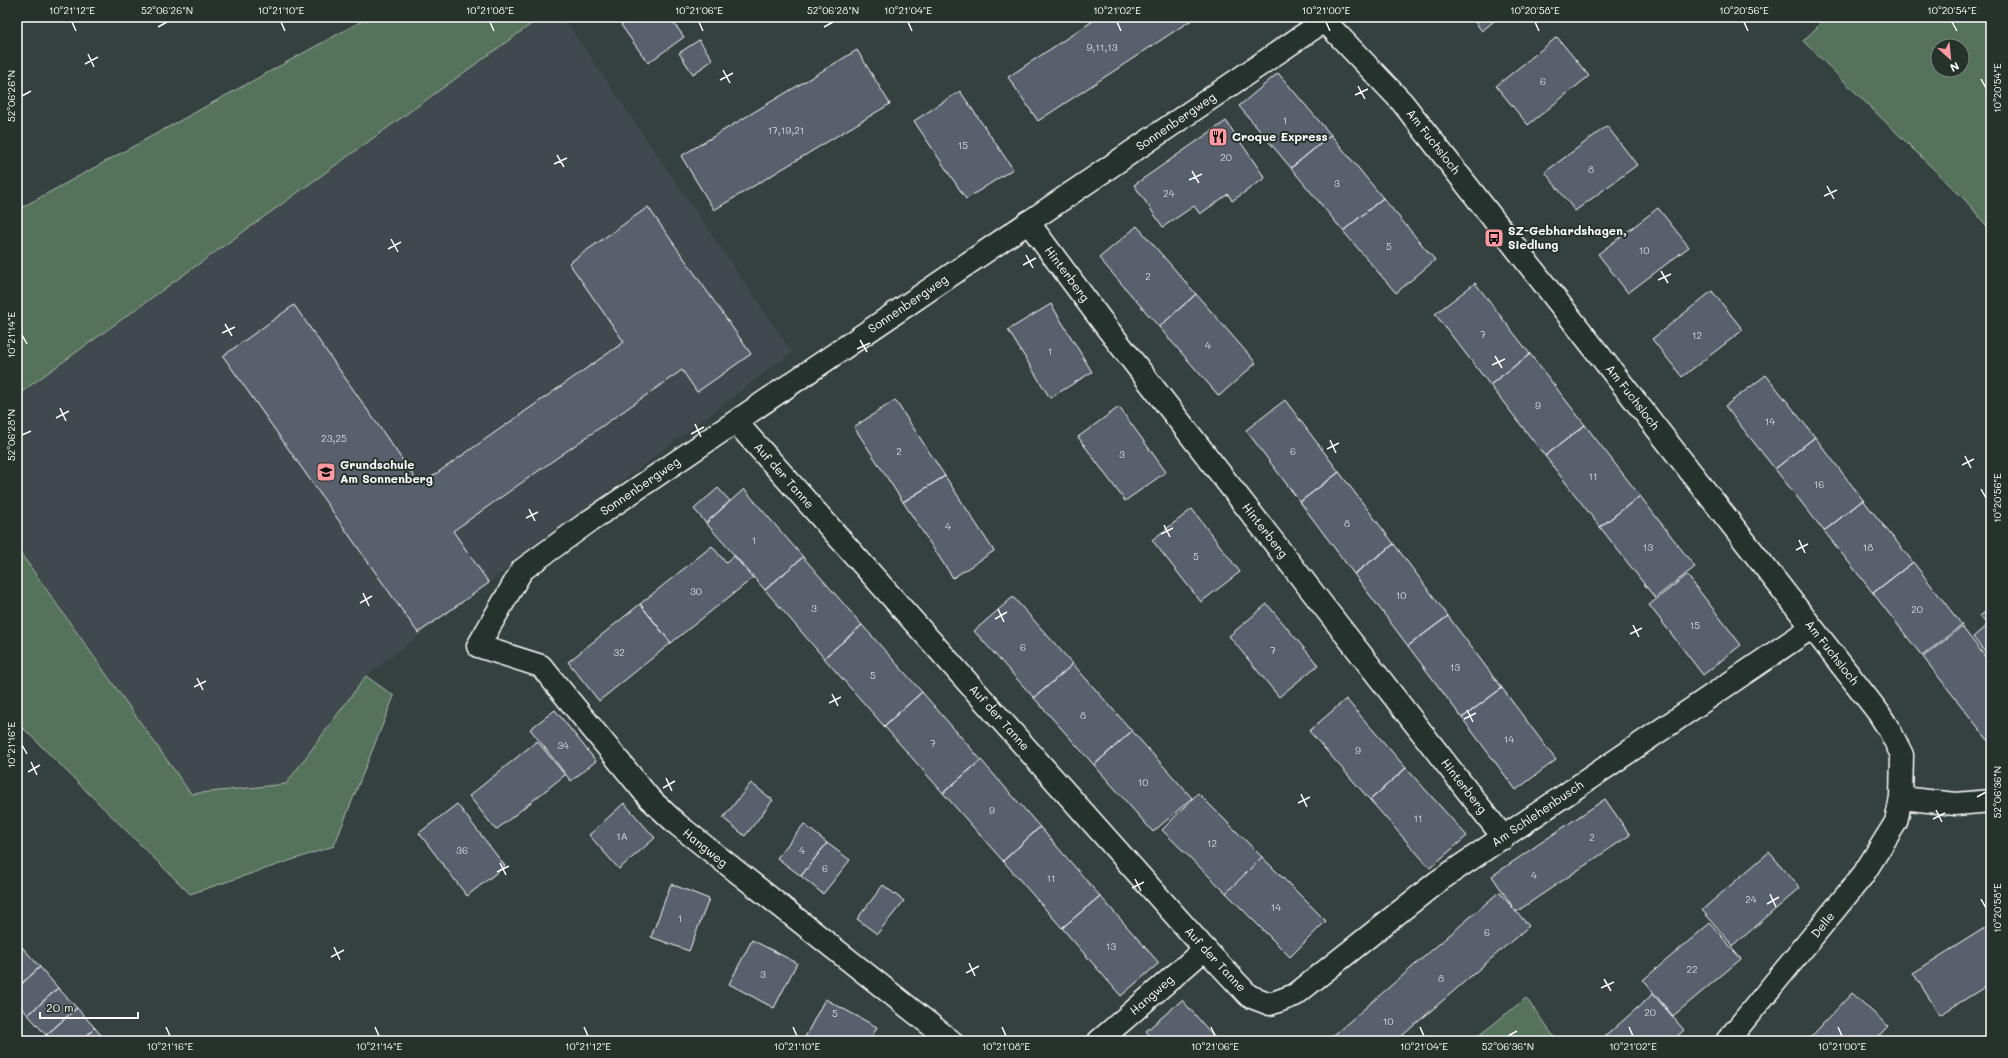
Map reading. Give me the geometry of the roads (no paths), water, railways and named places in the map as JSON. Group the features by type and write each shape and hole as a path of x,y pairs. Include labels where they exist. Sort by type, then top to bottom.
{"street":[{"name":"Sonnenbergweg","path":"478,646 522,570 1325,18"},
{"name":"Am Fuchsloch","path":"1325,18 1402,102 1878,712 1890,731 1902,755 1901,798"},
{"name":"Hinterberg","path":"1028,222 1106,328 1504,838"},
{"name":"Auf der Tanne","path":"736,422 1205,949 1249,996 1270,1004"},
{"name":"Am Schlehenbusch","path":"1270,1004 1295,995 1437,882 1504,838 1811,628"},
{"name":"Hangweg","path":"478,646 542,666 650,799 678,825 950,1041"},
{"path":"1901,798 1956,804 1991,802"},
{"name":"Delle","path":"1727,1041 1863,875 1896,822 1901,798"},
{"name":"Hangweg","path":"1100,1041 1205,949"}],"place":[{"name":"Croque Express","path":"1218,137"},
{"name":"SZ-Gebhardshagen, Siedlung","path":"1494,238"},
{"name":"Grundschule Am Sonnenberg","path":"326,472"}]}
